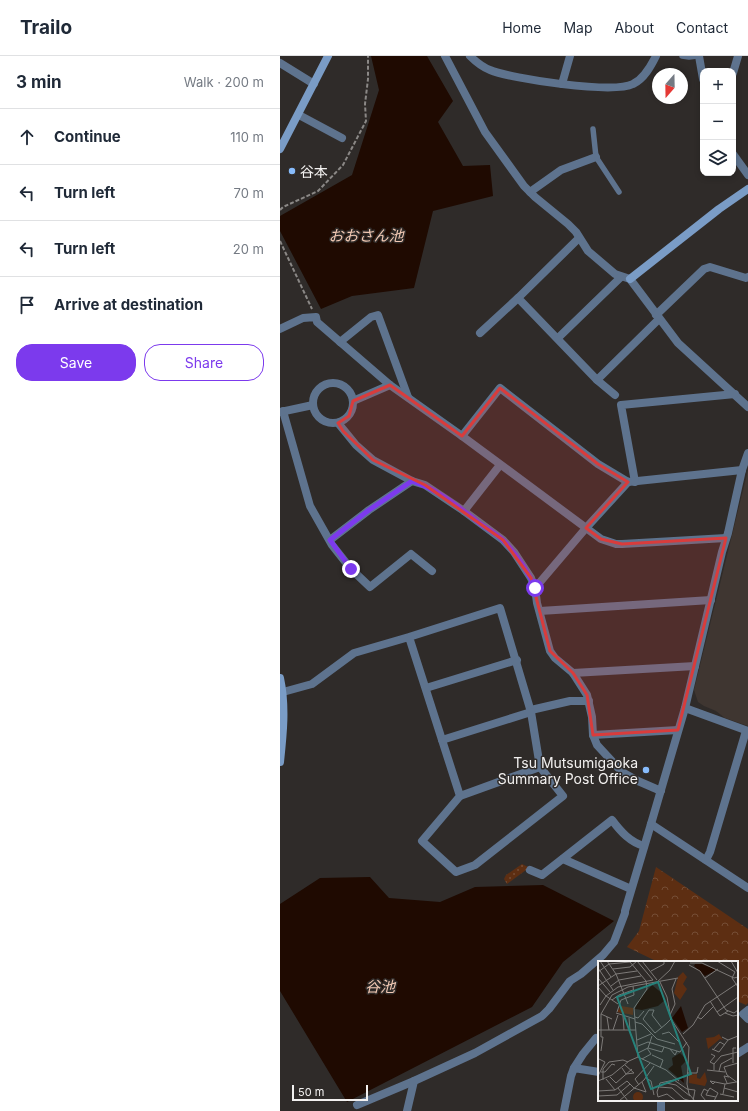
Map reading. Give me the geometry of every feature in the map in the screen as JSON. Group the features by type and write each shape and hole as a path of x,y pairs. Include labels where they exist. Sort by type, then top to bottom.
{"street":[{"path":"280,150 328,56"},
{"path":"445,56 485,132 530,192 576,232 588,251 615,274 630,279 678,343 748,407"},
{"path":"470,56 479,64 497,72 562,84 591,87 628,86 634,84 647,72 656,56"},
{"path":"698,56 701,68"},
{"path":"735,68 738,56"},
{"path":"562,84 567,57"},
{"path":"280,63 314,84"},
{"path":"299,115 342,138"},
{"path":"530,192 561,170 596,157"},
{"path":"736,158 748,175"},
{"path":"630,279 748,189"},
{"path":"480,334 579,238"},
{"path":"598,380 704,269 710,267 746,278 748,276"},
{"path":"558,338 621,277"},
{"path":"518,298 598,380 615,395"},
{"path":"340,342 371,317 378,315 408,398"},
{"path":"280,329 303,318 316,317 317,322 390,385 602,539 616,544 726,538"},
{"path":"331,383 338,383 344,386 349,391 354,401 353,410 349,416 338,424 331,424 319,418 315,413 313,405 315,394 319,389 324,385 331,383"},
{"path":"354,401 390,385"},
{"path":"462,436 500,388 598,464 632,482 742,470"},
{"path":"632,482 622,405 735,394"},
{"path":"313,405 282,411 310,506 330,540 351,569 370,587 411,554 432,570"},
{"path":"338,424 356,445 373,460 412,481 425,485 464,511 503,540 514,552 531,578 535,588 537,604 550,651 555,658 574,674 587,695 593,735 597,745 622,772 638,781 661,790"},
{"path":"357,1105 475,1053 542,1016 570,981 581,974 603,955 614,942 626,913 625,911 631,889 678,730 695,666 742,470 748,453"},
{"path":"464,511 500,465"},
{"path":"330,540 369,510 412,481"},
{"path":"535,588 586,528 632,482"},
{"path":"540,611 711,600"},
{"path":"283,692 312,684 354,653 500,608 517,660 531,711 540,767 563,796 474,865 456,872 422,840 460,796 540,767"},
{"path":"409,637 460,796"},
{"path":"426,688 517,660"},
{"path":"574,674 695,666"},
{"path":"280,678 283,692 280,762"},
{"path":"442,740 531,711 570,701 589,701"},
{"path":"684,708 747,731 710,852 706,860"},
{"path":"593,735 678,730"},
{"path":"530,870 542,875 612,820 628,838 636,844 644,846"},
{"path":"651,824 748,888"},
{"path":"563,859 631,889"},
{"path":"748,1010 743,1014 748,1019"},
{"path":"564,1111 574,1068 596,1038"},
{"path":"738,1053 748,1047"},
{"path":"574,1068 598,1072"},
{"path":"407,1111 414,1081"}],"lane":[{"path":"682,56 689,58 698,56"},
{"path":"593,129 596,157 618,192"}],"path":[{"path":"280,241 316,317"}],"highlighted area":[{"path":"390,385 462,436 500,388 598,464 628,482 586,528 601,539 622,544 726,538 678,730 593,735 587,695 573,673 550,651 531,578 503,540 425,485 373,460 343,431 338,423 349,416 353,401"}],"shaded area":[{"path":"748,470 748,726 725,718 716,711 698,702 694,690"}],"green space":[{"path":"522,864 530,868 528,871 526,870 507,884 504,879 506,875"},
{"path":"656,867 748,929 748,1003 746,1005 738,1001 738,961 656,961 627,947 639,931"}],"water":[{"name":"おおさん池","path":"371,56 427,56 453,101 438,122 463,166 490,165 493,196 433,211 414,288 352,296 321,309 280,231 280,216 352,175 379,90"},
{"name":"谷池","path":"370,877 389,898 440,902 475,887 543,885 614,921 563,962 532,1007 347,1102 280,991 280,904 320,878"}],"place":[{"name":"谷本","path":"292,171"},
{"name":"Tsu Mutsumigaoka Summary Post Office","path":"646,770"}],"route":[{"path":"351,569 332,545 330,540 369,510 412,481 425,485 464,511 503,540 514,552 531,578 535,588"}]}
